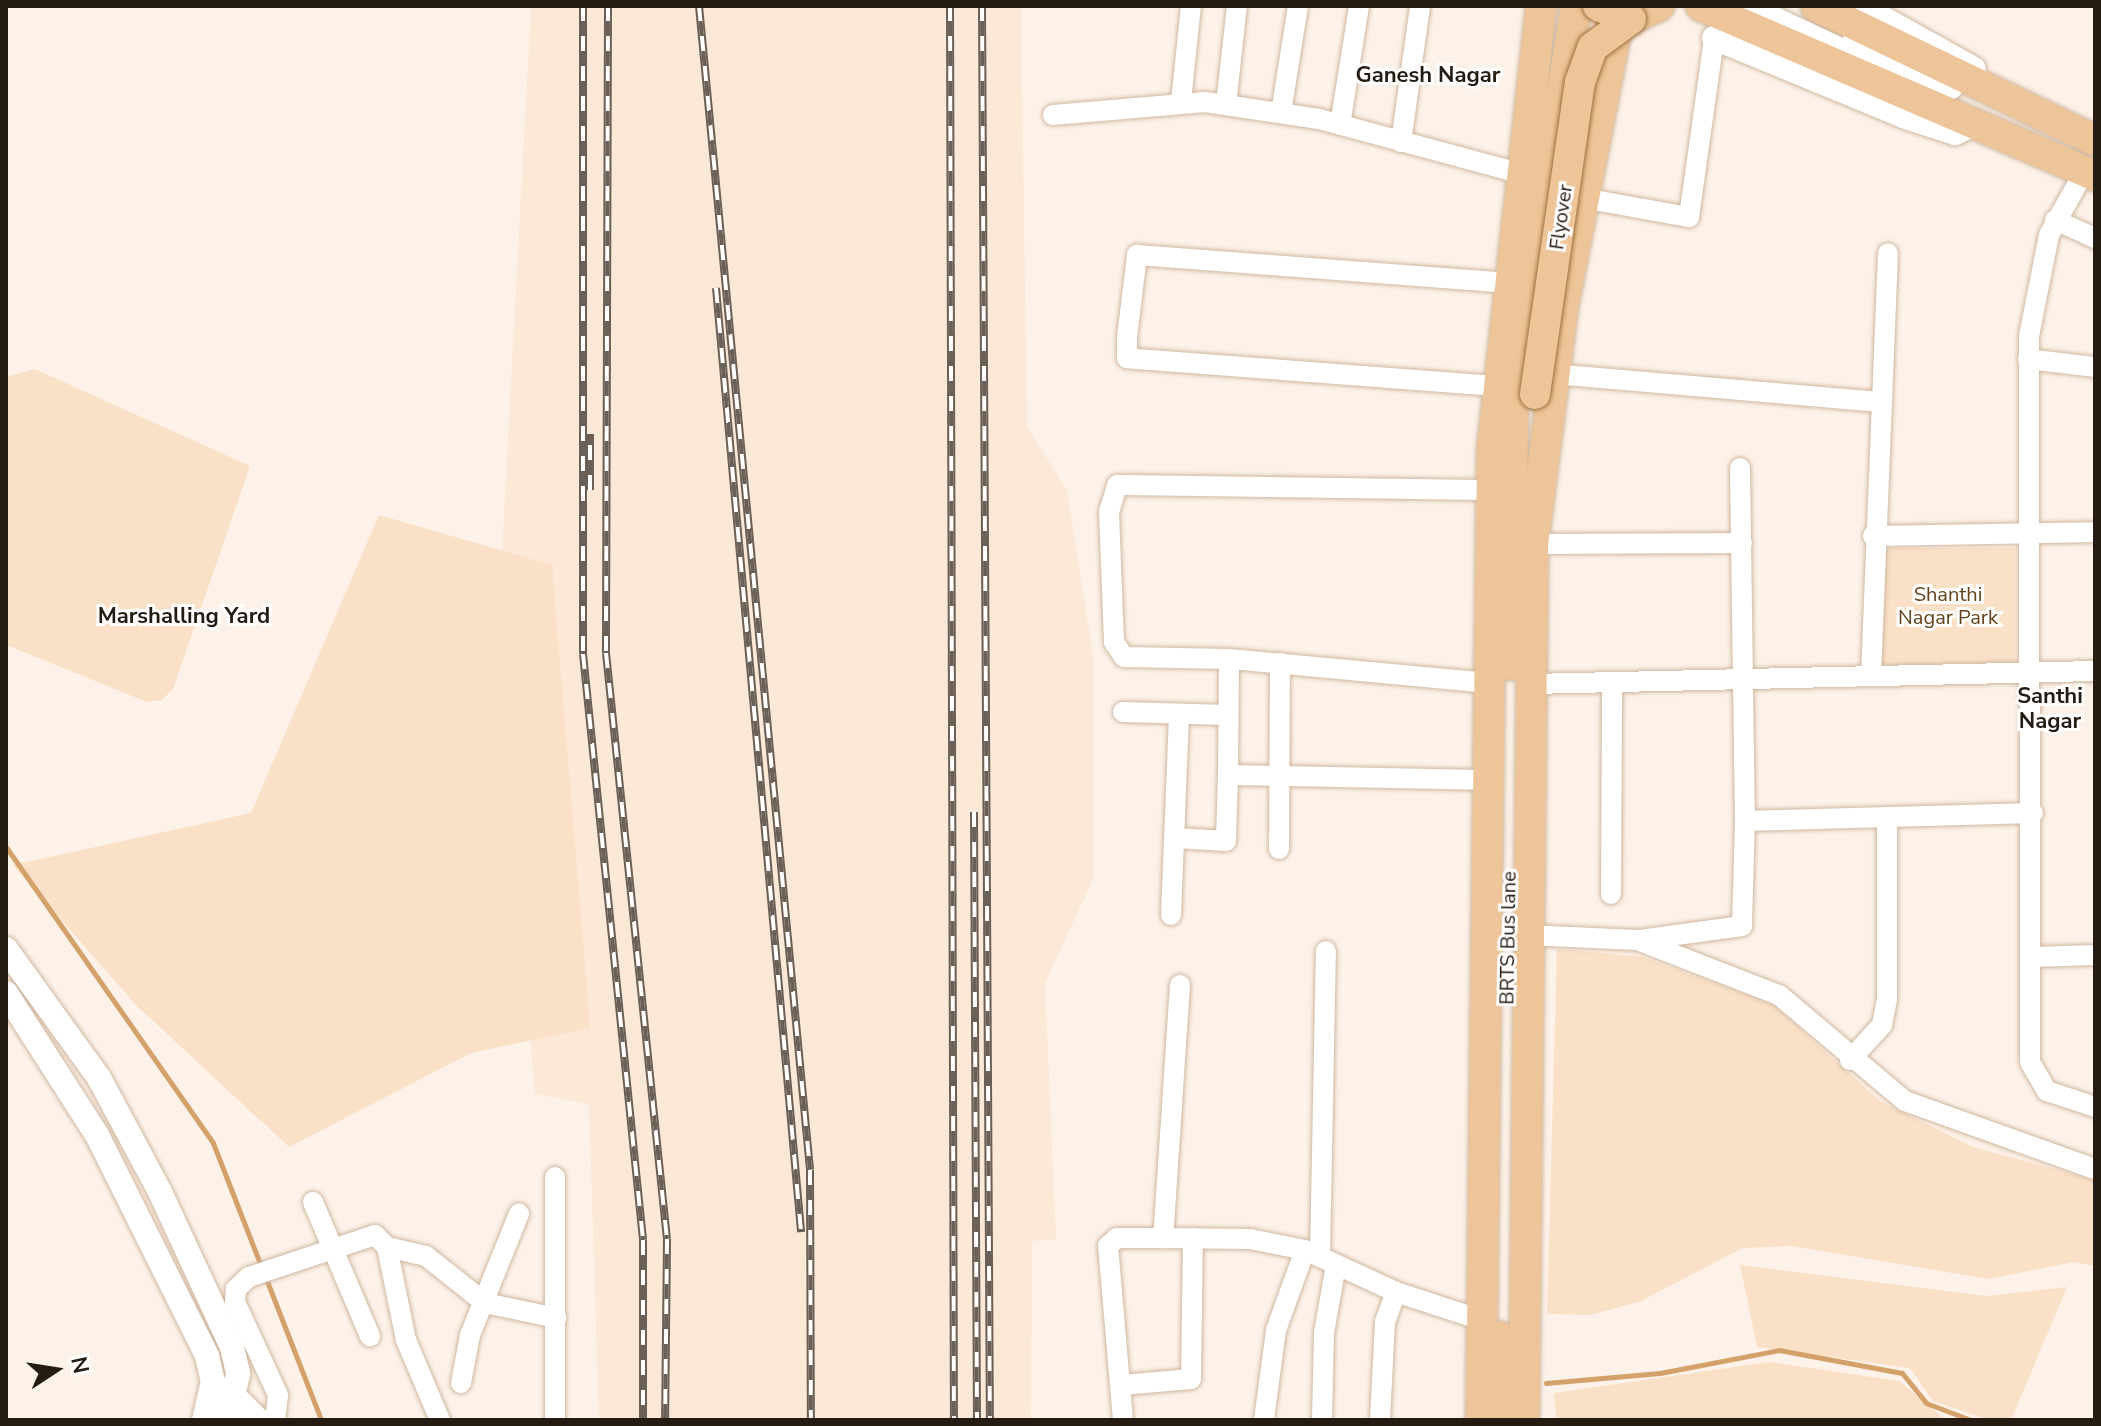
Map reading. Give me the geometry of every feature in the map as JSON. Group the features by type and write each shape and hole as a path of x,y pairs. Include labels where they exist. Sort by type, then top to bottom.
{"main road":[{"path":"1524,1420 1526,935 1533,544 1524,386 1507,283 1523,174 1541,6"},
{"name":"Flyover","path":"1519,441 1576,6"},
{"path":"1481,1420 1478,1319 1491,490 1583,198 1626,12 1598,6"},
{"name":"Flyover","path":"1524,386 1580,82 1593,47 1626,12 1659,6"},
{"path":"1701,6 1968,127 2092,167"},
{"path":"1816,6 2095,140"},
{"name":"BRTS Bus lane","path":"1502,1420 1519,441"}],"street":[{"path":"1181,102 1191,6"},
{"path":"1226,105 1237,6"},
{"path":"1281,113 1298,6"},
{"path":"1340,125 1359,6"},
{"path":"1401,142 1420,6"},
{"path":"1747,6 2092,167"},
{"path":"1771,6 2092,167"},
{"path":"1861,6 1973,68 1985,85"},
{"path":"1583,198 1689,217 1714,38 1903,116 1955,133 1968,127"},
{"path":"1053,115 1181,102 1226,105 1340,125 1523,174"},
{"path":"2092,167 2055,220 2028,359 2027,533 2033,813 2031,1069 2047,1091 2095,1107"},
{"path":"2055,220 2095,238"},
{"path":"1871,676 1873,536 1888,253"},
{"path":"1507,283 1137,255 1127,358 1524,386 1879,402"},
{"path":"2028,359 2095,367"},
{"path":"1526,935 1637,940 1742,926 1745,679 1740,468"},
{"path":"1489,683 1229,659 1139,660 1116,652 1114,486 1257,482 1491,490"},
{"path":"1873,536 2095,532"},
{"path":"1533,544 1742,543"},
{"path":"1175,838 1226,841 1229,659"},
{"path":"1279,849 1280,663"},
{"path":"1531,684 2095,671"},
{"path":"1611,894 1612,682"},
{"path":"1123,712 1228,715"},
{"path":"1171,915 1179,714"},
{"path":"1228,775 1485,780"},
{"path":"1745,821 2033,813"},
{"path":"1850,1060 1882,1025 1887,999 1887,817"},
{"path":"1637,940 1779,995 1850,1060 1905,1101 2095,1169"},
{"path":"6,949 99,1078 160,1192 232,1347 231,1408 258,1420"},
{"path":"1322,1420 1324,1333 1320,1257 1326,951"},
{"path":"2032,957 2095,955"},
{"path":"1163,1238 1180,985"},
{"path":"6,993 98,1137 207,1356 213,1381 204,1420"},
{"path":"555,1177 555,1420"},
{"path":"313,1202 329,1251 370,1336"},
{"path":"461,1383 485,1303 519,1214"},
{"path":"275,1420 278,1395 235,1302 249,1277 375,1235 387,1247 426,1256 485,1303 556,1318"},
{"path":"1123,1420 1108,1246 1117,1238 1193,1238 1320,1257 1396,1292 1478,1319"},
{"path":"1122,1385 1191,1379 1193,1238"},
{"path":"387,1247 406,1340 440,1420"},
{"path":"1264,1420 1276,1330 1320,1257"},
{"path":"1380,1420 1385,1322 1396,1292"}],"shaded area":[{"path":"531,6 1021,6 1027,427 1067,490 1094,662 1093,879 1045,983 1056,1239 1032,1241 1031,1420 599,1420 589,1104 535,1094 497,646"}],"green space":[{"path":"35,369 250,466 173,689 162,700 147,702 6,645 6,377"},
{"path":"379,515 552,565 590,1028 471,1053 289,1147 137,1006 13,865 251,813"},
{"name":"Shanthi Nagar Park","path":"1882,548 2015,548 2015,665 1882,665"},
{"path":"1557,949 1643,957 1774,1005 1880,1101 1973,1147 2095,1180 2095,1266 2074,1262 1988,1279 1791,1246 1743,1248 1639,1302 1590,1315 1547,1314"},
{"path":"1740,1265 1986,1296 2067,1287 2011,1420 1989,1420 1933,1401 1910,1368 1757,1347"},
{"path":"1769,1362 1899,1381 1946,1420 1556,1420 1554,1393"}],"waterway":[{"path":"6,847 213,1143 261,1266"},
{"path":"265,1276 321,1420"},
{"path":"1546,1383 1660,1373 1779,1350 1902,1373 1926,1403 1971,1420"}],"railway":[{"path":"583,6 583,654 643,1240 643,1420"},
{"path":"608,6 606,653 667,1239 665,1420"},
{"path":"699,6 810,1170 811,1420"},
{"path":"950,6 954,1420"},
{"path":"982,6 990,1420"},
{"path":"716,288 801,1232"},
{"path":"590,434 590,490"},
{"path":"974,812 977,1420"}],"district":[{"name":"Ganesh Nagar","path":"1428,76"},
{"name":"Marshalling Yard","path":"184,617"},
{"name":"Santhi Nagar","path":"2050,708"}]}
